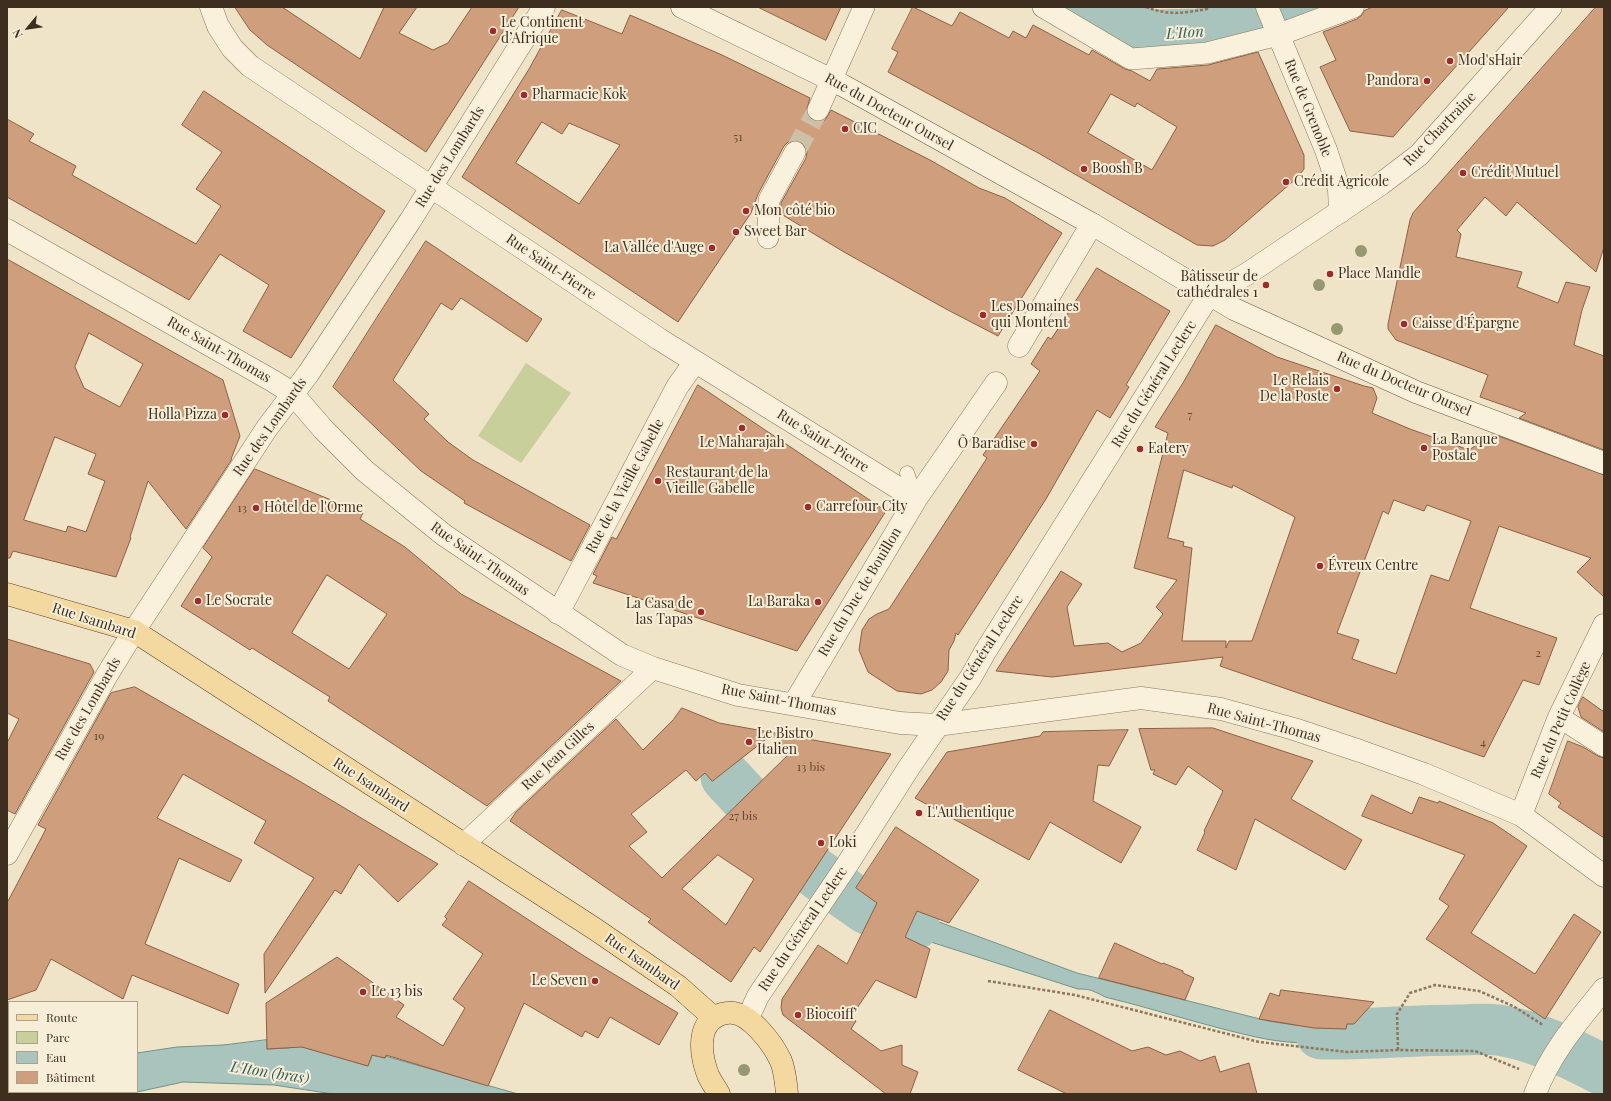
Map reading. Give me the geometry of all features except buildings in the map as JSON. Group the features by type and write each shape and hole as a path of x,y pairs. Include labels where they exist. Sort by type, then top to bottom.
{"main road":[{"name":"Rue Isambard","path":"7,594 134,631 595,929 678,986 714,1018"},
{"path":"719,1094 709,1076 702,1051 703,1035 707,1025 714,1018 727,1012 748,1018 766,1038 781,1061 787,1094"}],"street":[{"name":"Rue Saint-Pierre","path":"211,7 218,26 232,48 250,66 432,186 576,284 696,356 916,499"},
{"name":"Rue des Lombards","path":"7,854 107,675 134,631 267,428 292,393 308,374 432,186 544,7"},
{"name":"Rue du Docteur Oursel","path":"682,7 831,80 1092,224 1234,309 1416,392 1604,463"},
{"path":"818,110 864,7"},
{"path":"1043,7 1131,59 1207,53 1278,35 1353,7"},
{"name":"Rue de Grenoble","path":"1267,7 1326,150 1339,189 1340,212"},
{"name":"Rue Chartraine","path":"1209,295 1247,274 1340,212 1381,184 1419,155 1551,7"},
{"path":"768,238 769,200 795,152"},
{"path":"1019,346 1092,224"},
{"name":"Rue Saint-Thomas","path":"7,230 292,393 323,429 365,471 444,536 622,655 653,668 738,695 900,723 937,726 1141,698 1221,709 1294,729 1360,751 1424,774 1521,815 1604,876"},
{"name":"Rue du Général Leclerc","path":"748,1018 758,996 845,868 937,726 971,677 985,652 1209,295"},
{"name":"Rue de la Vieille Gabelle","path":"558,613 677,387 696,356"},
{"name":"Rue du Duc de Bouillon","path":"794,704 916,499 996,383"},
{"name":"Rue du Petit Collège","path":"1521,815 1559,717 1604,625"},
{"name":"Rue Jean Gilles","path":"463,845 653,668"},
{"path":"1559,717 1604,746"},
{"path":"1535,1094 1540,1081 1568,1034 1604,989"}],"lane":[{"path":"907,473 916,499"}],"path":[{"path":"1146,7 1159,12 1176,14 1207,8"},
{"path":"988,981 1075,995 1259,1042 1347,1052 1398,1050 1475,1051 1525,1071"},
{"path":"1398,1050 1396,1028 1397,1014 1410,993 1435,985 1479,991 1513,1006 1543,1025 1568,1034"}],"green space":[{"path":"526,363 571,393 521,463 478,436"}],"water":[{"path":"1061,7 1115,7 1132,17 1155,23 1190,21 1236,10 1247,33 1184,47 1167,48 1136,45 1120,40 1098,29"},
{"path":"734,767 801,847 789,867 718,788"},
{"path":"857,886 857,889 885,902 1077,973 1268,1021 1314,1028 1346,1029 1347,1024 1392,1027 1392,1042 1324,1044 1273,1040 1219,1028 1107,998 1091,990 1078,989 887,928 869,919 846,904"},
{"path":"1524,1020 1536,1028 1525,1054 1512,1048 1482,1040 1466,1038 1418,1038 1404,1040 1403,1027 1423,1023"},
{"name":"L'Iton (bras)","path":"267,1040 267,1049 289,1048 292,1044 368,1066 372,1055 385,1058 385,1056 518,1094 333,1094 274,1085 183,1082 138,1092 138,1053 177,1047 223,1045"},
{"path":"1588,1047 1604,1058 1604,1064 1596,1077 1577,1068"},
{"path":"7,1075 8,1093 132,1093 127,1094 7,1094"}],"waterway":[{"name":"L'Iton","path":"1081,7 1120,29 1155,35 1200,34 1291,7"},
{"path":"726,777 813,871 867,909 914,925"},
{"path":"1321,1034 1493,1029 1511,1032 1538,1040 1601,1069"}],"tunnel":[{"path":"795,152 818,110"}],"place":[{"name":"Le Continent d’Afrique","path":"493,31"},
{"name":"Mod'sHair","path":"1450,61"},
{"name":"Pandora","path":"1427,81"},
{"name":"Pharmacie Kok","path":"524,95"},
{"name":"CIC","path":"845,129"},
{"name":"Boosh B","path":"1084,169"},
{"name":"Crédit Mutuel","path":"1463,173"},
{"name":"Crédit Agricole","path":"1286,182"},
{"name":"Mon côté bio","path":"746,211"},
{"name":"Sweet Bar","path":"736,232"},
{"name":"La Vallée d'Auge","path":"712,248"},
{"name":"Place Mandle","path":"1330,274"},
{"name":"Bâtisseur de cathédrales 1","path":"1266,285"},
{"name":"Les Domaines qui Montent","path":"983,315"},
{"name":"Caisse d'Épargne","path":"1404,324"},
{"name":"Le Relais De la Poste","path":"1337,389"},
{"name":"Holla Pizza","path":"225,415"},
{"name":"Le Maharajah","path":"742,428"},
{"name":"Ô Baradise","path":"1034,444"},
{"name":"La Banque Postale","path":"1424,448"},
{"name":"Eatery","path":"1140,449"},
{"name":"Restaurant de la Vieille Gabelle","path":"658,481"},
{"name":"Carrefour City","path":"808,507"},
{"name":"Hôtel de l'Orme","path":"256,508"},
{"name":"Évreux Centre","path":"1320,566"},
{"name":"Le Socrate","path":"198,601"},
{"name":"La Baraka","path":"818,602"},
{"name":"La Casa de las Tapas","path":"701,612"},
{"name":"Le Bistro Italien","path":"749,742"},
{"name":"L'Authentique","path":"919,813"},
{"name":"Loki","path":"821,843"},
{"name":"Le Seven","path":"595,981"},
{"name":"Le 13 bis","path":"363,992"},
{"name":"Biocoiff'","path":"798,1015"}]}
